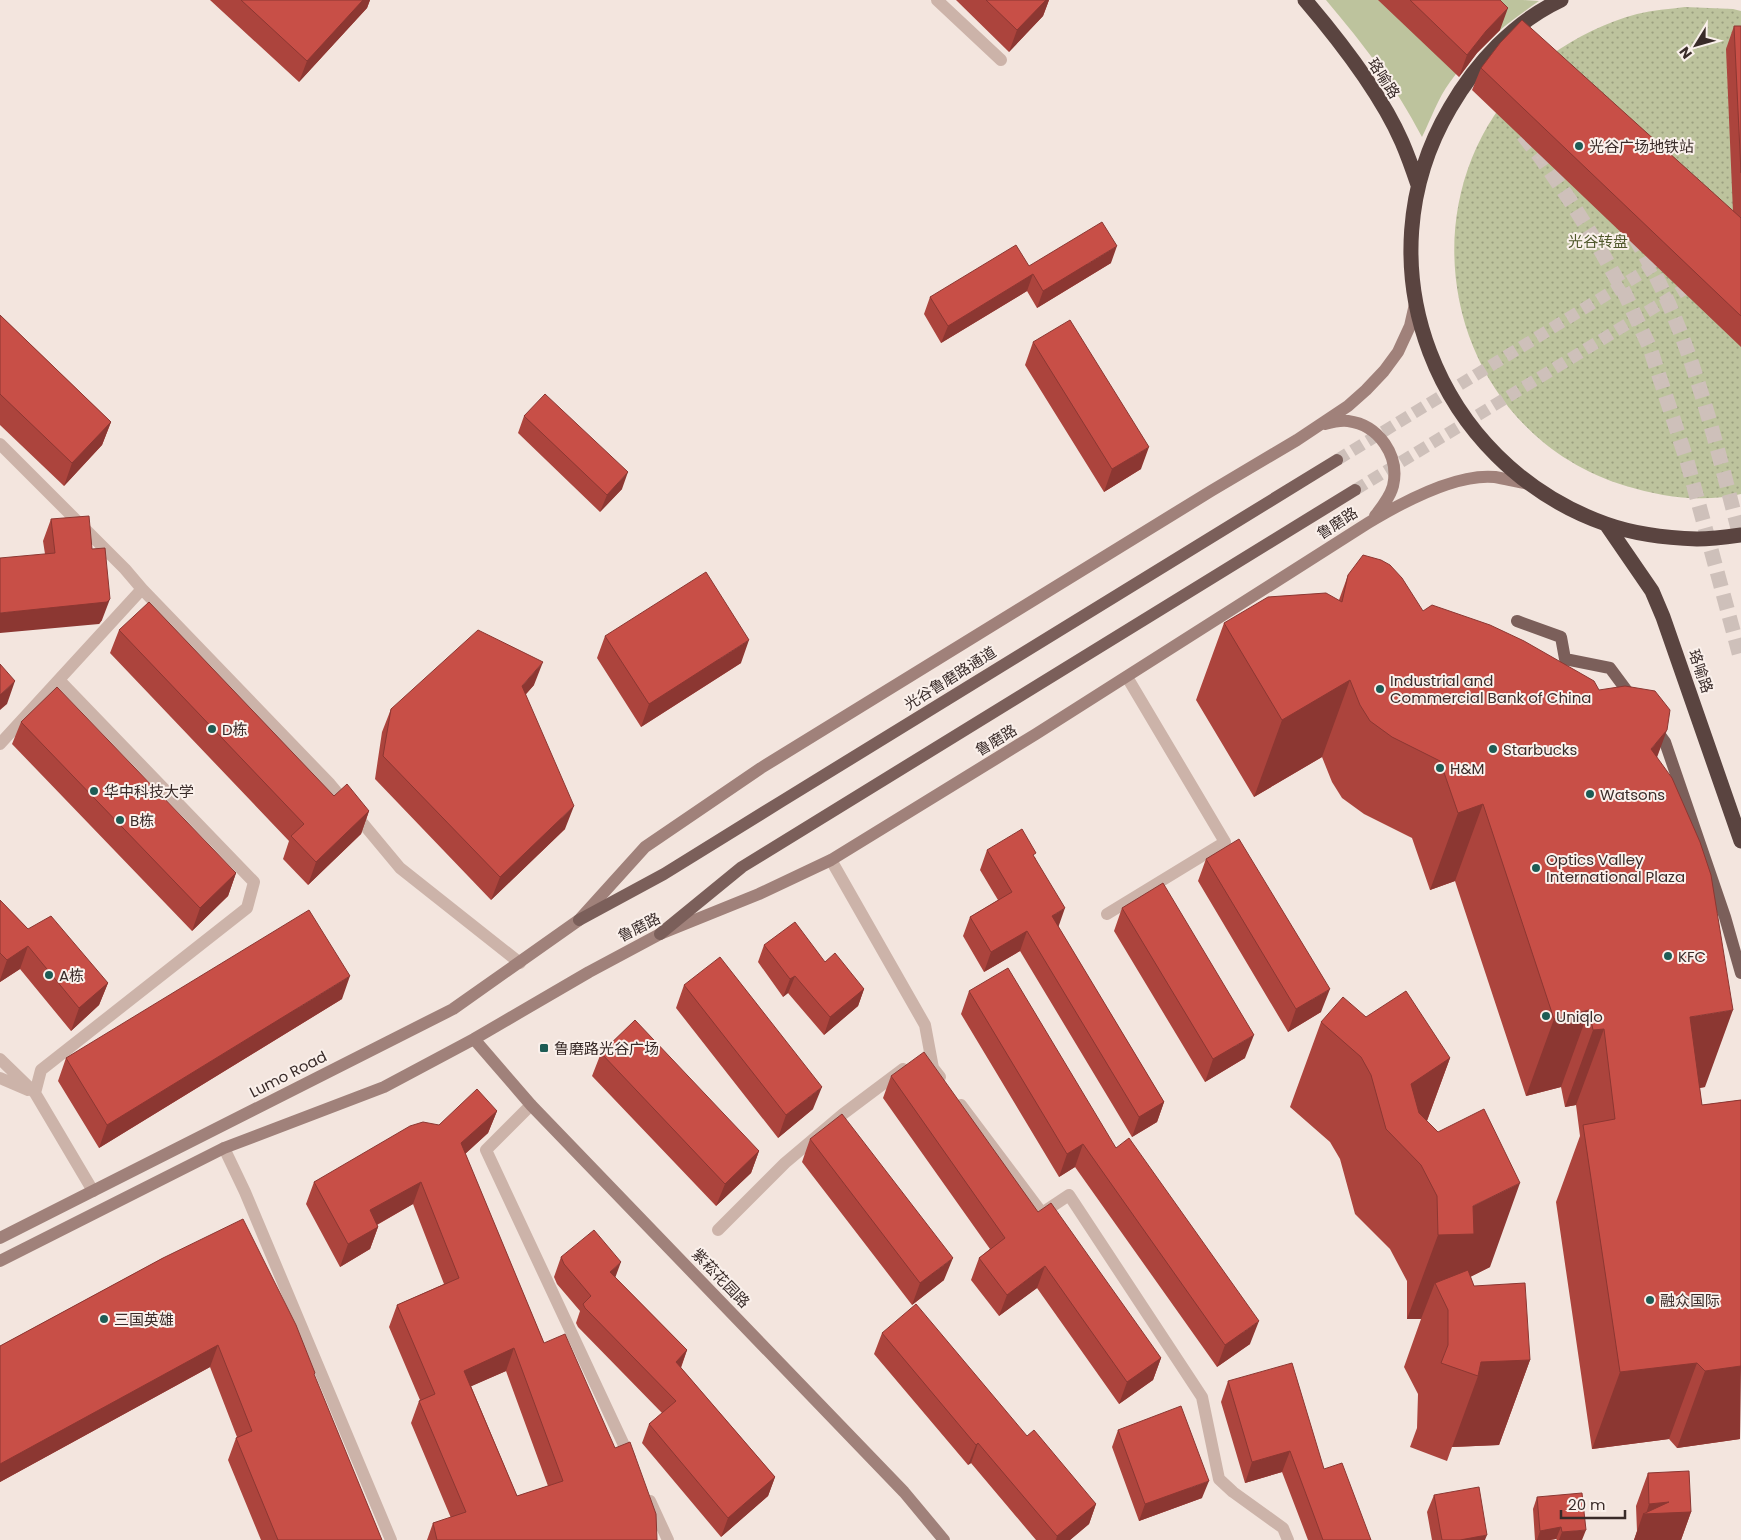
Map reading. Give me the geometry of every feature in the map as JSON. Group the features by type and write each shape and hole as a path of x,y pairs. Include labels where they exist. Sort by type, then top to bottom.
{"highway":[{"name":"珞喻路","path":"1305,0 1353,62 1381,104 1401,141 1418,185"},
{"path":"1561,0 1548,6 1502,40 1465,82 1436,131 1418,185 1411,224 1410,264 1415,304 1426,346 1444,386 1467,423 1496,456 1530,484 1566,507 1606,524 1652,535 1698,539 1741,535"},
{"name":"珞喻路","path":"1606,524 1652,591 1663,617 1741,841"}],"main road":[{"path":"579,920 644,847 761,768 1348,406 1384,371 1398,352 1410,326 1415,304"},
{"path":"1320,425 1348,421 1360,424 1372,430 1382,439 1389,450 1393,462 1392,488 1387,500 1368,523"},
{"name":"光谷鲁磨路通道","path":"579,920 664,874 1337,460"},
{"name":"鲁磨路","path":"474,1039 589,972 660,934 759,894 831,860 1127,677 1368,523 1409,500 1460,480 1494,477 1530,484"},
{"path":"660,934 742,867 1355,490"},
{"path":"1517,621 1561,637 1565,658 1610,668 1638,705"},
{"path":"1649,720 1666,742 1725,917 1741,973"},
{"name":"Lumo Road","path":"0,1238 453,1009 579,920"},
{"path":"0,1261 224,1148 384,1087 474,1039"},
{"name":"紫菘花园路","path":"474,1039 532,1105 897,1484 944,1540"}],"street":[{"path":"937,0 1001,60"},
{"path":"0,444 125,569 330,784 400,868 520,963"},
{"path":"0,744 142,589"},
{"path":"1107,914 1228,845 1127,677"},
{"path":"35,1093 41,1070 247,908 254,882 59,680"},
{"path":"831,860 925,1025 922,1055 1042,1213 1069,1195 1202,1397 1219,1479 1233,1492 1283,1528 1288,1540"},
{"path":"718,1230 785,1162 843,1114 922,1055"},
{"path":"0,1059 35,1093 93,1191"},
{"path":"0,1078 35,1093"},
{"path":"532,1105 486,1150 634,1468"},
{"path":"224,1148 245,1192 391,1540"},
{"path":"642,1486 668,1540"}],"green space":[{"path":"1326,0 1539,1 1491,38 1459,70 1442,95 1422,137 1401,100 1378,66"},
{"name":"光谷转盘","path":"1685,7 1741,11 1741,494 1727,497 1683,498 1640,490 1626,486 1562,456 1512,411 1477,356 1458,294 1455,229 1469,165 1501,106 1551,55 1581,36 1614,21 1637,14"}],"building":[{"path":"241,0 363,0 307,61"},
{"path":"986,0 1046,0 1017,30"},
{"path":"1410,0 1500,0 1508,8 1467,55"},
{"path":"1522,20 1741,218 1741,316 1481,68 1500,43"},
{"path":"1734,26 1741,26 1741,173"},
{"path":"1102,222 1117,246 1043,291 1033,274 948,326 930,297 1016,245 1029,266"},
{"path":"0,315 111,422 72,463 0,394"},
{"path":"1070,320 1149,447 1112,469 1033,342"},
{"path":"545,394 628,472 607,495 524,416"},
{"path":"89,516 92,549 105,548 110,599 107,602 0,613 0,558 55,553 51,519"},
{"path":"1363,555 1381,560 1390,565 1402,578 1423,611 1432,605 1490,625 1524,641 1594,681 1599,690 1625,686 1655,691 1670,710 1667,730 1651,749 1672,778 1700,842 1711,875 1733,1010 1690,1017 1702,1105 1741,1100 1741,1366 1705,1371 1697,1363 1620,1372 1583,1125 1615,1119 1604,1029 1593,1030 1589,1010 1554,1019 1483,804 1458,813 1440,761 1392,737 1370,721 1360,705 1350,680 1282,720 1224,623 1268,597 1326,593 1342,602 1348,575"},
{"path":"706,572 749,640 649,704 605,636"},
{"path":"149,602 334,796 347,784 369,811 316,862 291,836 304,824 119,630"},
{"path":"478,630 543,662 522,686 574,806 500,877 383,756 391,709"},
{"path":"0,664 15,681 0,695"},
{"path":"57,687 236,873 200,908 21,722"},
{"path":"1022,829 1036,853 1033,855 1065,908 1052,916 1164,1102 1139,1117 1027,931 991,952 970,917 1012,892 987,850"},
{"path":"1239,839 1330,989 1296,1009 1206,859"},
{"path":"1163,883 1254,1035 1213,1059 1122,908"},
{"path":"0,900 28,929 51,916 108,983 79,1008 28,946 7,960 0,953"},
{"path":"309,910 350,976 107,1125 66,1058"},
{"path":"795,922 825,962 835,953 864,989 830,1017 795,976 790,979 764,945"},
{"path":"720,957 822,1087 786,1115 684,985"},
{"path":"1008,968 1116,1148 1129,1138 1259,1321 1225,1345 1083,1144 1067,1154 969,991"},
{"path":"1406,991 1450,1058 1411,1084 1419,1113 1438,1132 1484,1109 1520,1183 1473,1206 1474,1234 1438,1235 1437,1196 1421,1165 1386,1129 1371,1075 1361,1057 1321,1022 1343,997 1366,1017"},
{"path":"635,1020 759,1151 725,1184 601,1053"},
{"path":"924,1052 1038,1212 1051,1203 1161,1358 1127,1382 1045,1266 1007,1295 979,1258 1005,1238 891,1076"},
{"path":"477,1089 497,1111 461,1143 544,1343 565,1334 615,1448 630,1442 656,1514 657,1540 437,1540 433,1523 466,1512 419,1401 435,1394 397,1305 459,1278 421,1182 370,1210 378,1227 348,1244 314,1182 410,1126 423,1122 439,1125","holes":["514,1348 563,1481 517,1496 464,1371"]},
{"path":"842,1114 953,1258 920,1283 810,1139"},
{"path":"243,1219 296,1325 382,1540 278,1540 236,1438 252,1431 218,1345 0,1464 0,1346 163,1258"},
{"path":"594,1230 621,1262 610,1272 687,1350 676,1362 775,1477 728,1518 649,1424 676,1401 585,1308 583,1304 591,1296 564,1264 561,1257"},
{"path":"1468,1270 1474,1286 1525,1283 1530,1360 1481,1362 1478,1376 1441,1363 1448,1345 1448,1310 1435,1283"},
{"path":"916,1304 1027,1436 1034,1430 1096,1504 1057,1536 978,1443 976,1445 882,1333"},
{"path":"1292,1363 1324,1469 1342,1463 1371,1540 1323,1540 1290,1451 1252,1462 1228,1381"},
{"path":"1181,1406 1209,1481 1145,1504 1118,1430"},
{"path":"1689,1471 1691,1512 1643,1514 1669,1502 1649,1504 1648,1473"},
{"path":"1479,1487 1487,1535 1460,1540 1442,1540 1434,1495"},
{"path":"1582,1493 1586,1530 1562,1532 1561,1527 1540,1531 1537,1497"}],"tunnel":[{"path":"1523,135 1569,199 1596,242 1624,292 1650,348 1687,461 1741,660"},
{"path":"1634,236 1654,271 1671,308 1685,346 1710,423 1741,540"},
{"path":"1337,460 1668,257"},
{"path":"1355,490 1696,282"}],"place":[{"name":"光谷广场地铁站","path":"1579,146"},
{"name":"Industrial and Commercial Bank of China","path":"1380,689"},
{"name":"D栋","path":"212,729"},
{"name":"Starbucks","path":"1493,749"},
{"name":"H&M","path":"1440,768"},
{"name":"华中科技大学","path":"94,791"},
{"name":"Watsons","path":"1590,794"},
{"name":"B栋","path":"120,820"},
{"name":"Optics Valley International Plaza","path":"1536,868"},
{"name":"KFC","path":"1668,956"},
{"name":"A栋","path":"49,975"},
{"name":"Uniqlo","path":"1546,1016"},
{"name":"鲁磨路光谷广场","path":"544,1048"},
{"name":"融众国际","path":"1650,1300"},
{"name":"三国英雄","path":"104,1319"}]}
